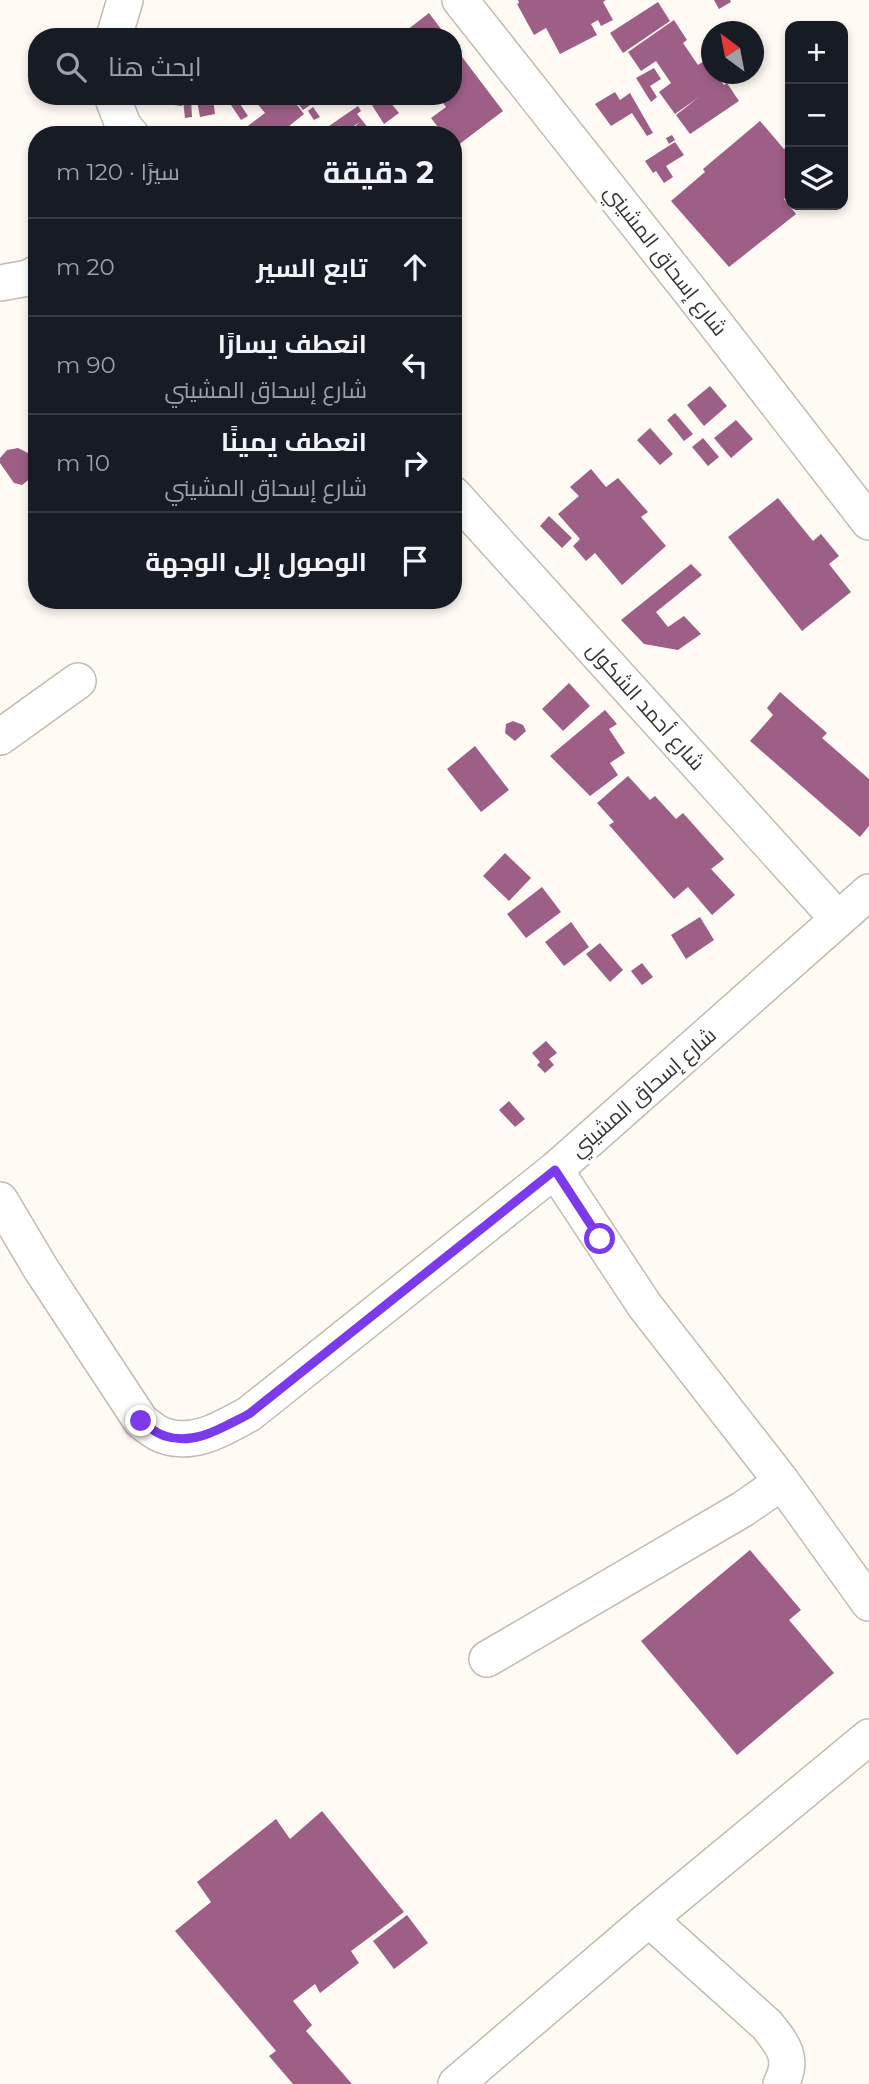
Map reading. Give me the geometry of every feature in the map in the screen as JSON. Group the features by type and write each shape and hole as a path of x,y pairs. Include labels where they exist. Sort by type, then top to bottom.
{"street":[{"path":"117,28 125,0"},
{"name":"شارع إسحاق المشيني","path":"460,0 869,522"},
{"path":"115,105 124,126"},
{"path":"0,283 28,278"},
{"name":"شارع أحمد الشكول","path":"462,504 838,919"},
{"path":"0,737 78,681"},
{"name":"شارع إسحاق المشيني","path":"0,1200 41,1269 141,1421 163,1436 188,1441 249,1414 555,1170 869,892"},
{"path":"555,1170 645,1306 782,1482 869,1604"},
{"path":"487,1659 743,1509 782,1482"},
{"path":"456,2084 649,1919 869,1737"},
{"path":"649,1919 768,2025 780,2041 787,2057 788,2070 780,2084"}],"building":[{"path":"518,0 606,0 603,2 613,20 601,26 598,20 591,24 597,35 560,54 546,28 534,35 517,4"},
{"path":"714,0 730,0 731,2 719,9"},
{"path":"658,2 670,21 623,53 610,33"},
{"path":"429,13 440,28 410,28"},
{"path":"674,20 687,40 683,43 698,65 701,63 701,84 728,84 739,101 690,134 676,115 699,97 675,114 659,92 671,83 656,61 641,71 628,52"},
{"path":"462,57 503,111 462,142 462,126 437,126 431,118 446,107 445,105 462,105"},
{"path":"654,68 661,79 650,86 657,97 651,102 636,78"},
{"path":"615,92 620,100 630,93 653,133 647,136 632,113 611,126 595,104"},
{"path":"184,105 191,105 192,117 185,118"},
{"path":"198,105 214,105 215,114 200,117"},
{"path":"231,105 241,105 248,116 241,120"},
{"path":"258,105 297,105 304,114 289,126 248,126 265,113"},
{"path":"372,105 392,105 399,113 384,124"},
{"path":"358,106 361,111 357,114 367,126 355,126 360,122 354,126 329,126"},
{"path":"313,107 320,117 314,120 308,111"},
{"path":"760,121 785,148 785,210 793,210 796,214 729,267 671,201 705,172 703,169"},
{"path":"672,135 675,140 669,144 666,138"},
{"path":"675,142 684,155 666,166 673,177 664,183 645,161"},
{"path":"710,386 727,406 704,426 687,405"},
{"path":"675,413 693,434 684,441 667,420"},
{"path":"736,420 753,439 731,458 714,438"},
{"path":"650,428 673,454 660,465 637,440"},
{"path":"703,438 719,457 708,466 692,447"},
{"path":"18,448 28,453 28,480 22,485 14,483 0,463 0,458 7,450"},
{"path":"591,469 606,487 618,478 648,512 641,517 666,546 622,585 595,553 586,561 573,546 580,539 558,514 579,496 570,487"},
{"path":"778,498 813,541 821,534 839,556 829,564 851,592 802,631 728,537"},
{"path":"549,516 572,538 562,548 540,526"},
{"path":"691,564 702,575 656,612 668,627 684,616 701,634 678,650 644,644 621,620"},
{"path":"569,683 590,706 563,731 542,709"},
{"path":"780,692 827,733 822,738 869,779 869,826 860,837 750,741 773,715 767,708"},
{"path":"605,710 617,724 609,729 625,753 610,763 618,775 590,796 550,756"},
{"path":"513,721 523,725 526,731 515,741 505,733 506,724"},
{"path":"475,746 509,790 481,812 447,769"},
{"path":"628,776 650,800 655,796 676,819 683,813 724,859 711,869 735,895 712,915 688,887 674,899 609,825 614,822 597,803"},
{"path":"505,853 531,878 509,901 483,876"},
{"path":"542,887 561,912 526,938 507,914"},
{"path":"700,917 714,940 686,959 671,935"},
{"path":"571,922 589,947 564,966 545,942"},
{"path":"600,943 623,970 610,982 586,954"},
{"path":"642,963 653,977 642,985 631,971"},
{"path":"546,1041 557,1053 549,1059 554,1065 545,1073 537,1065 540,1062 532,1053"},
{"path":"509,1101 525,1119 515,1127 499,1110"},
{"path":"750,1550 801,1610 789,1620 834,1673 737,1755 641,1641"},
{"path":"322,1811 404,1912 351,1951 359,1963 320,1993 315,1984 293,2001 312,2025 306,2031 352,2084 293,2084 269,2056 276,2051 175,1931 211,1902 197,1882 276,1819 290,1839"},
{"path":"407,1915 428,1943 394,1969 373,1941"}],"route":[{"path":"141,1421 163,1436 188,1441 249,1414 555,1170 600,1239"}]}
